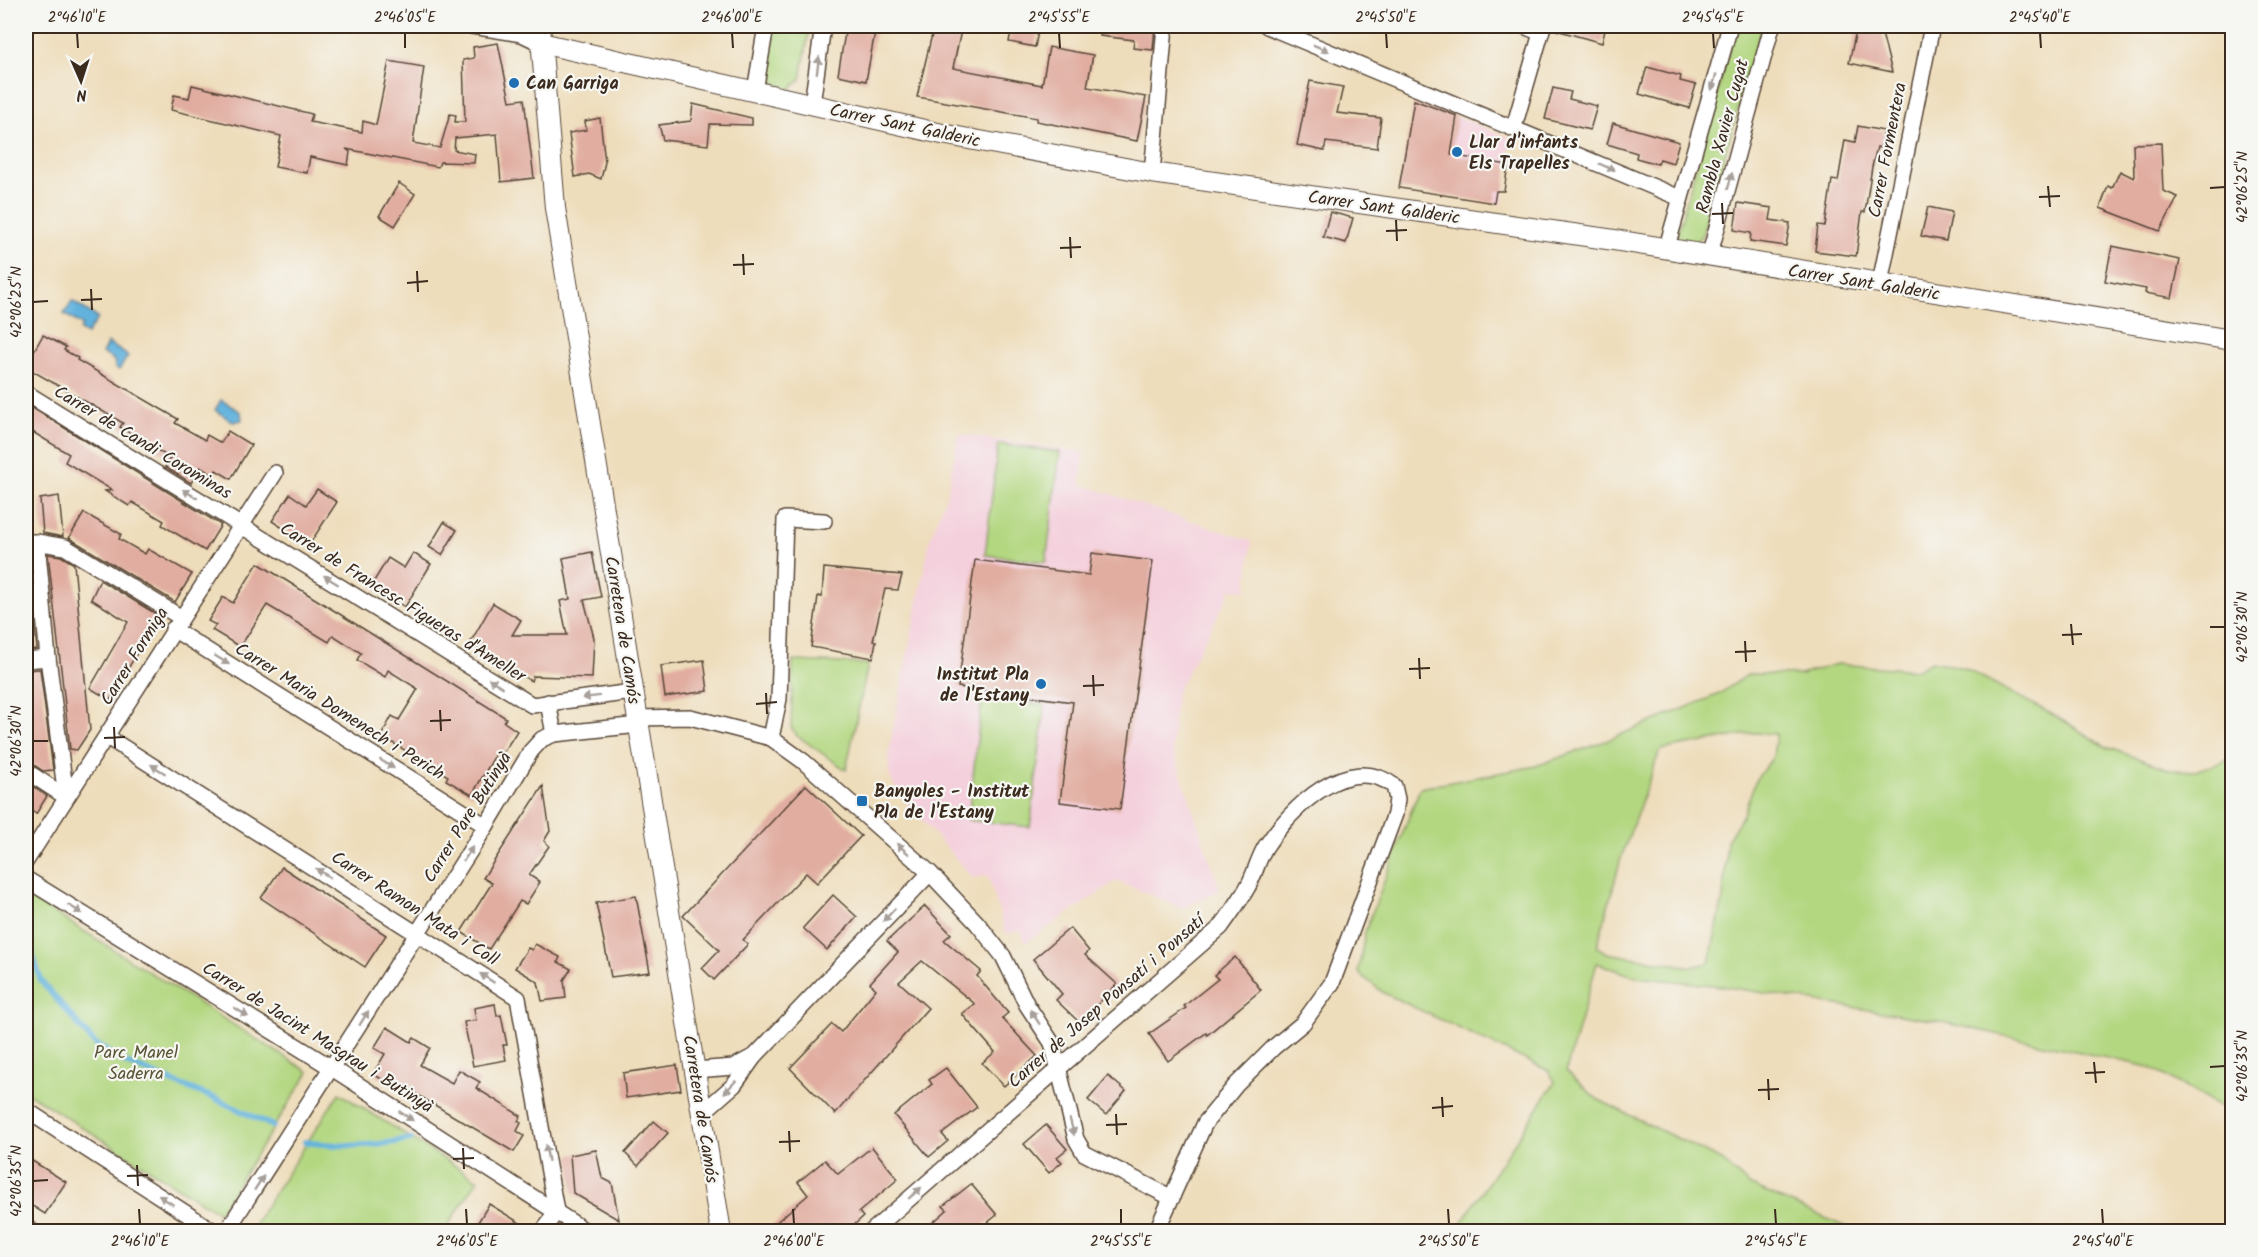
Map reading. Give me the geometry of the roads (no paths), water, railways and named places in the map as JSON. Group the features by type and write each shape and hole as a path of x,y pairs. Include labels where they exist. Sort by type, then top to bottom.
{"street":[{"path":"472,26 522,34 541,34"},
{"path":"755,91 766,26"},
{"path":"812,104 823,26"},
{"path":"1152,173 1166,26"},
{"path":"1267,26 1680,198"},
{"path":"1514,127 1542,29 1524,26"},
{"name":"Rambla Xavier Cugat","path":"1666,250 1730,26"},
{"name":"Rambla Xavier Cugat","path":"1708,257 1772,26"},
{"name":"Carrer Formentera","path":"1880,283 1932,26"},
{"name":"Carrer Sant Galderic","path":"541,34 755,91 942,134 1152,173 1880,283 2232,340"},
{"name":"Carretera de Camós","path":"541,34 555,208 721,1232"},
{"name":"Carrer de Candi Corominas","path":"26,393 240,524"},
{"name":"Carrer Formiga","path":"26,861 107,737 240,524 275,473"},
{"path":"771,738 779,699 785,519 824,522"},
{"name":"Carrer de Francesc Figueras d'Ameller","path":"240,524 532,705 633,692"},
{"path":"31,542 66,797"},
{"name":"Carrer Maria Domenech i Perich","path":"31,542 65,547 486,826"},
{"path":"26,660 48,658"},
{"path":"548,702 554,734 638,721 690,717 771,738 803,761 930,873 977,922 1003,956 1027,1005 1052,1043 1057,1071 1076,1139 1084,1153 1098,1163 1172,1198 1156,1232"},
{"name":"Carrer Pare Butinyà","path":"226,1232 333,1068 531,751 542,739 554,734"},
{"name":"Carrer Ramon Mata i Coll","path":"107,737 518,998 555,1211"},
{"path":"26,771 66,797"},
{"name":"Carrer de Josep Ponsatí i Ponsatí","path":"871,1232 1221,927 1248,887 1265,847 1285,820 1319,790 1355,774 1368,774 1383,778 1394,786 1397,799 1395,814 1332,983 1303,1023 1274,1047 1217,1107 1205,1124 1172,1198"},
{"path":"702,1113 734,1085 754,1057 930,873"},
{"name":"Carrer de Jacint Masgrau i Butinyà","path":"26,879 333,1068 587,1232"},
{"path":"695,1070 734,1067 754,1057"},
{"path":"26,1110 215,1232"},
{"path":"543,1232 555,1211"},
{"path":"26,1227 33,1232"}],"water":[{"path":"72,301 98,318 87,334 80,330 82,325 64,314"},
{"path":"108,343 128,356 119,370 115,367 114,360 102,353"},
{"path":"221,400 241,412 242,420 233,422 215,410"}],"waterway":[{"path":"26,935 41,981 95,1044 128,1064 214,1098 273,1126"},
{"path":"305,1142 358,1145 384,1144 411,1139"}],"place":[{"name":"Can Garriga","path":"514,83"},
{"name":"Llar d'infants Els Trapelles","path":"1457,152"},
{"name":"Institut Pla de l'Estany","path":"1041,684"},
{"name":"Banyoles - Institut Pla de l'Estany","path":"862,801"}],"park label":[{"name":"Parc Manel Saderra","path":"136,1062"}]}
